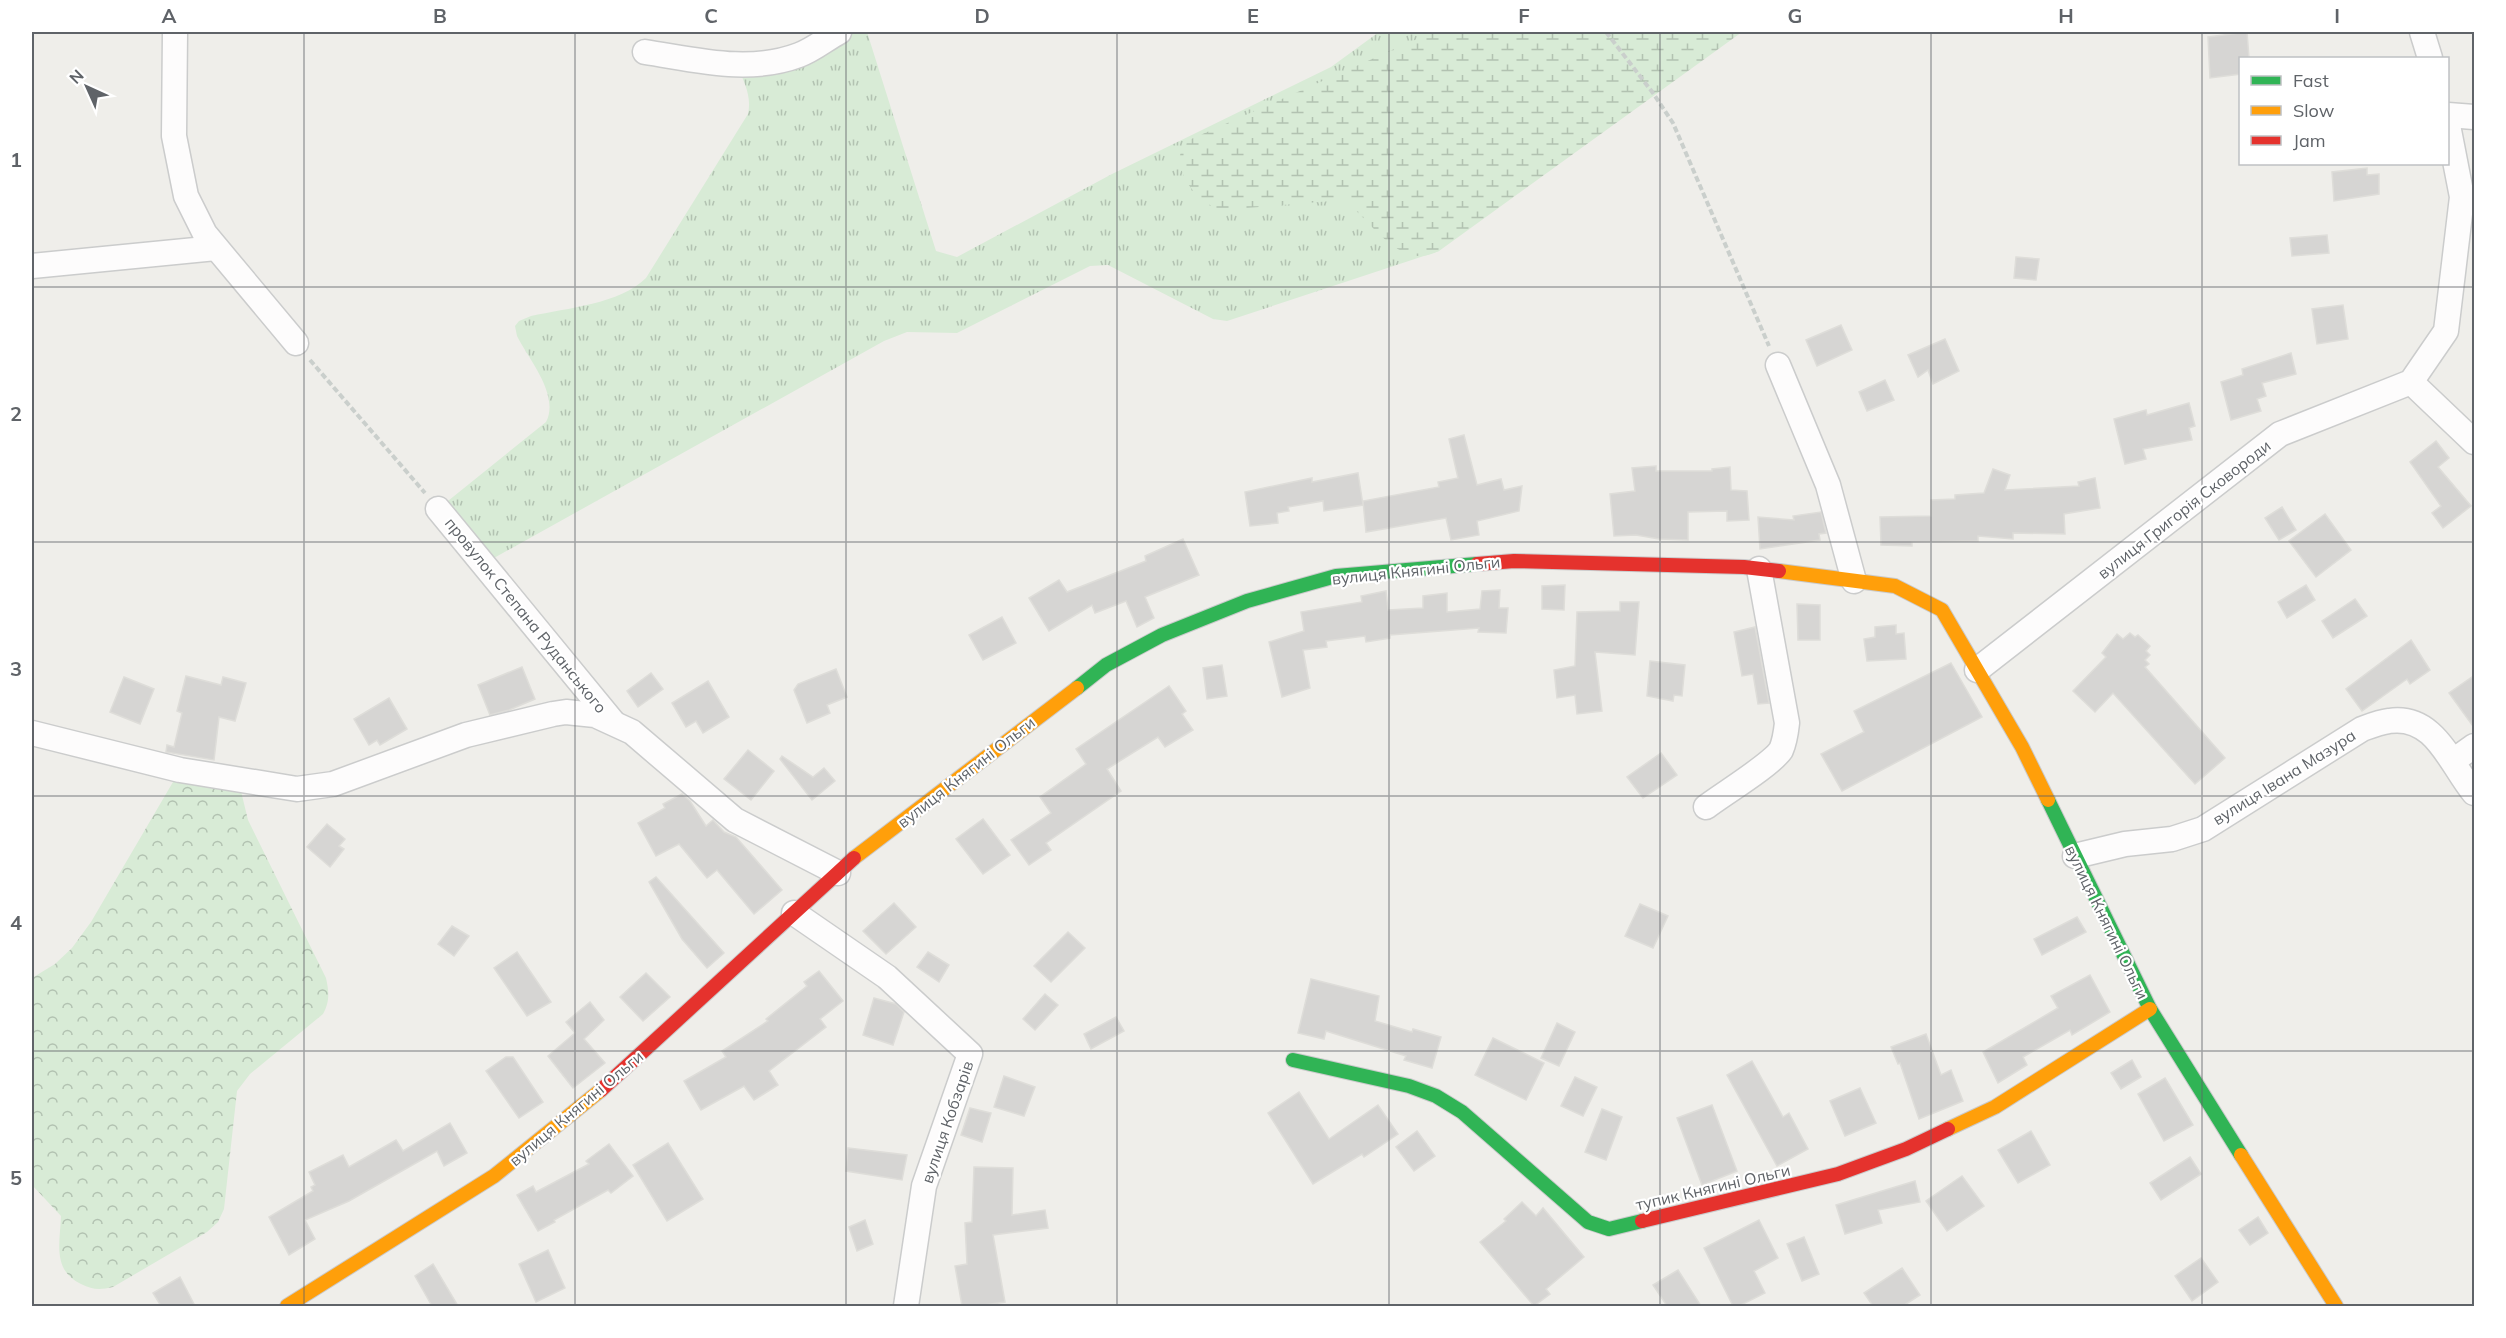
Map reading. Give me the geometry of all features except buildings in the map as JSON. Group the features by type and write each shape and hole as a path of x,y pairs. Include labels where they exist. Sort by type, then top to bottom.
{"street":[{"path":"175,32 174,114 178,164 192,211 216,248 296,343"},
{"path":"645,52 737,65 765,65 801,54 839,32"},
{"path":"2422,32 2430,57"},
{"path":"2449,115 2475,117"},
{"path":"2449,130 2462,197 2446,331 2411,382 2475,442"},
{"path":"32,266 216,248"},
{"path":"1778,365 1828,485 1854,581"},
{"name":"вулиця Григорія Сковороди","path":"1977,670 2280,434 2411,382"},
{"name":"провулок Степана Руданського","path":"438,509 613,722"},
{"name":"вулиця Княгині Ольги","path":"286,1306 494,1176 622,1073 838,873 1106,665 1162,635 1247,601 1336,576 1514,561 1759,569 1895,586 1942,610 2022,747 2150,1009 2336,1306"},
{"path":"1706,807 1780,752 1785,739 1787,723 1759,569"},
{"path":"32,734 180,770 286,789 308,789 333,784 466,735 566,712 581,713 613,722 650,745 735,820 838,873"},
{"name":"вулиця Івана Мазура","path":"2075,856 2125,844 2172,839 2203,829 2362,729 2390,721 2414,722 2437,738 2475,793"},
{"path":"2453,761 2475,746"},
{"path":"794,913 888,977 970,1054 924,1186 906,1306"},
{"name":"тупик Княгині Ольги","path":"1293,1060 1409,1086 1436,1095 1462,1112 1588,1222 1609,1229 1838,1174 1906,1149 1995,1107 2150,1009"}],"path":[{"path":"1606,32 1673,123 1778,365"},
{"path":"296,343 438,509"}],"green space":[{"path":"839,32 867,32 936,251 957,257 1112,174 1331,67 1379,32 1503,32 1419,238 1439,251 1227,321 1213,319 1108,265 1090,266 957,333 907,332 884,341 485,563 438,509 546,422 549,401 546,389 517,336 515,326 519,321 531,316 592,304 622,294 646,278 748,114 748,95 737,65"},
{"path":"1433,32 1742,32 1439,251 1428,255 1410,255 1399,250 1344,200 1222,210 1206,203 1187,183 1180,157 1189,140"},
{"path":"180,770 238,779 248,820 326,978 328,1001 323,1014 250,1074 237,1091 224,1209 218,1222 207,1232 113,1287 93,1288 81,1284 66,1271 59,1246 61,1216 32,1185 32,978 55,964 72,948 91,922"}],"traffic: fast":[{"path":"1077,688 1106,665 1162,635 1247,601 1336,576 1477,564"},
{"path":"2048,800 2150,1009 2241,1155"},
{"path":"1293,1060 1409,1086 1436,1096 1462,1112 1588,1222 1609,1229 1642,1221"}],"traffic: slow":[{"path":"1779,571 1895,586 1942,610 2022,747 2048,800"},
{"path":"854,858 1077,688"},
{"path":"1948,1129 1995,1107 2150,1009"},
{"path":"287,1306 494,1176 601,1090"},
{"path":"2241,1155 2336,1306"}],"traffic: jam":[{"path":"1477,564 1514,561 1744,567 1779,571"},
{"path":"601,1090 854,858"},
{"path":"1642,1221 1838,1174 1906,1149 1948,1129"}]}
